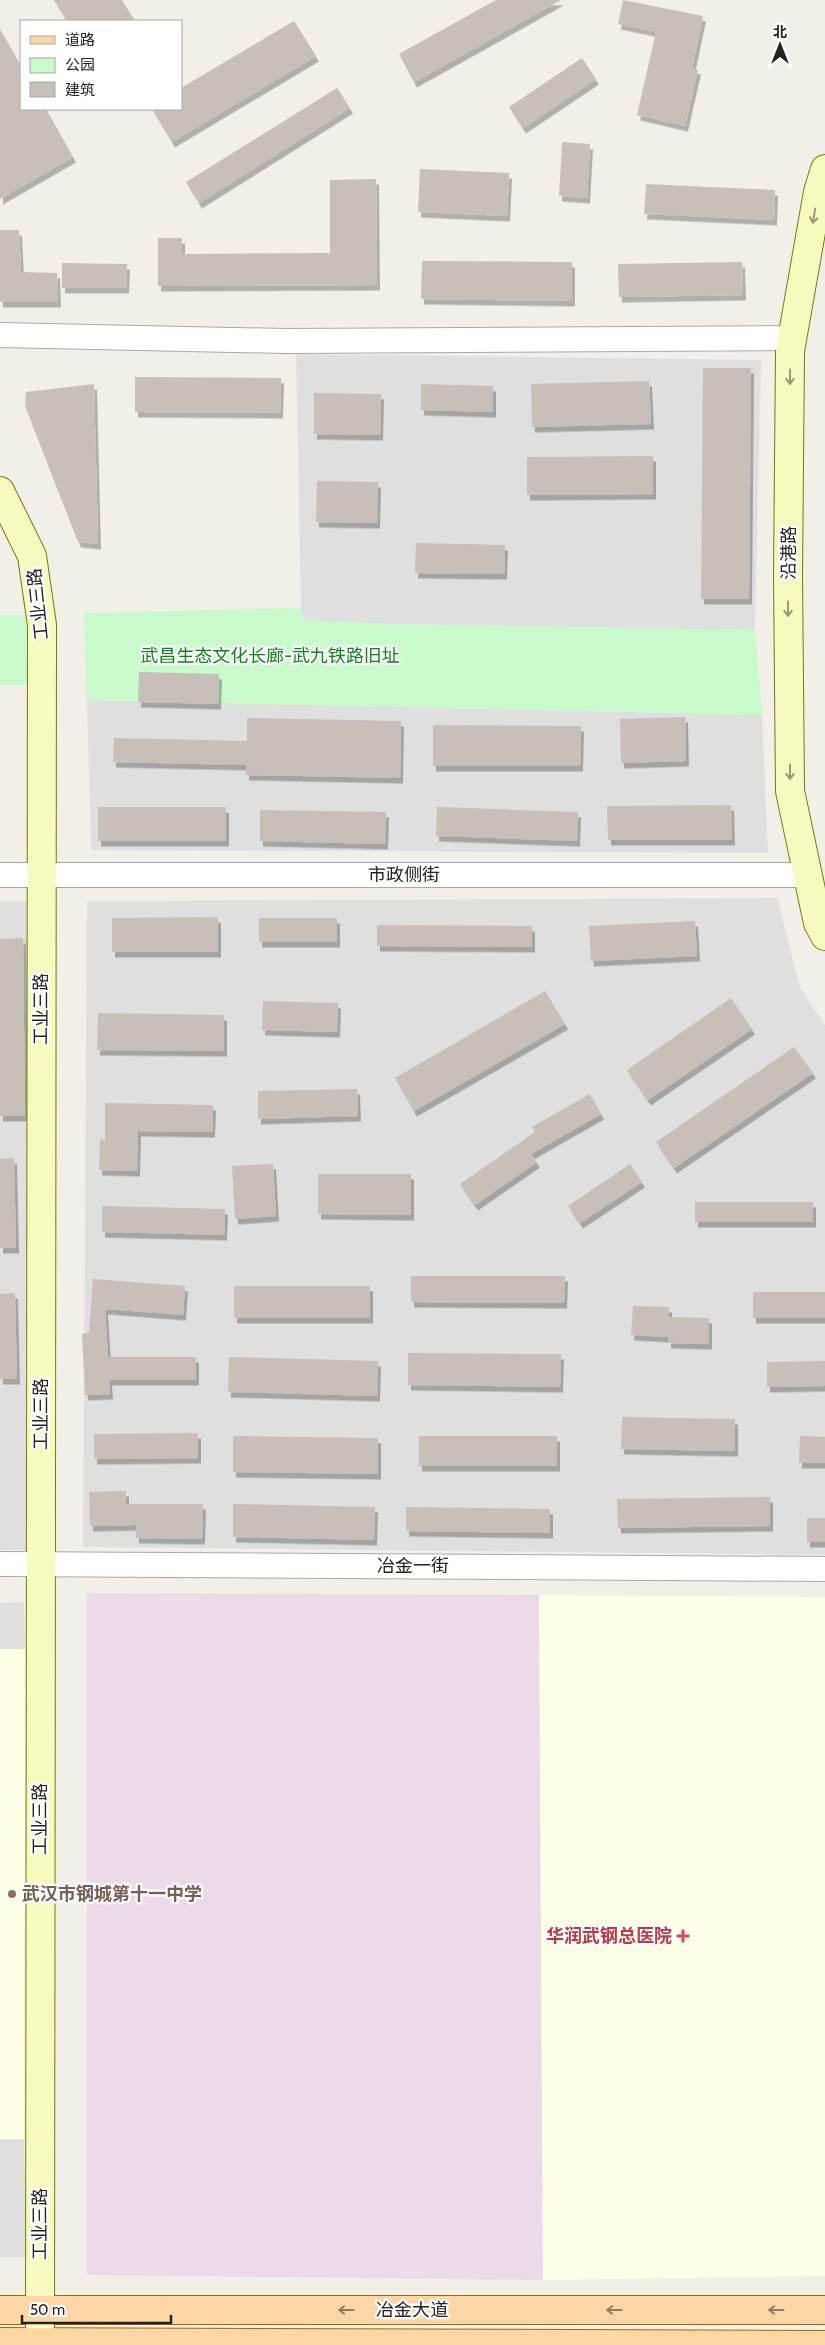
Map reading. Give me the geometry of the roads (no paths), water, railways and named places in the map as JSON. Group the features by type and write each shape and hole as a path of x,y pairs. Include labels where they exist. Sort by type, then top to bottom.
{"main road":[{"name":"沿港路","path":"825,169 818,192 790,351 788,566 790,791 818,923 825,936"},
{"name":"工业三路","path":"0,491 32,556 42,625 40,2344"},
{"name":"冶金大道","path":"0,2310 825,2310"},
{"name":"冶金大道","path":"0,2342 40,2344 825,2345"}],"street":[{"path":"0,335 285,341 792,338"},
{"name":"市政侧街","path":"0,875 808,875"},
{"name":"冶金一街","path":"0,1564 825,1569"}],"place":[{"name":"武汉市钢城第十一中学","path":"12,1894"},
{"name":"华润武钢总医院","path":"683,1936"}],"park label":[{"name":"武昌生态文化长廊-武九铁路旧址","path":"270,656"}]}
